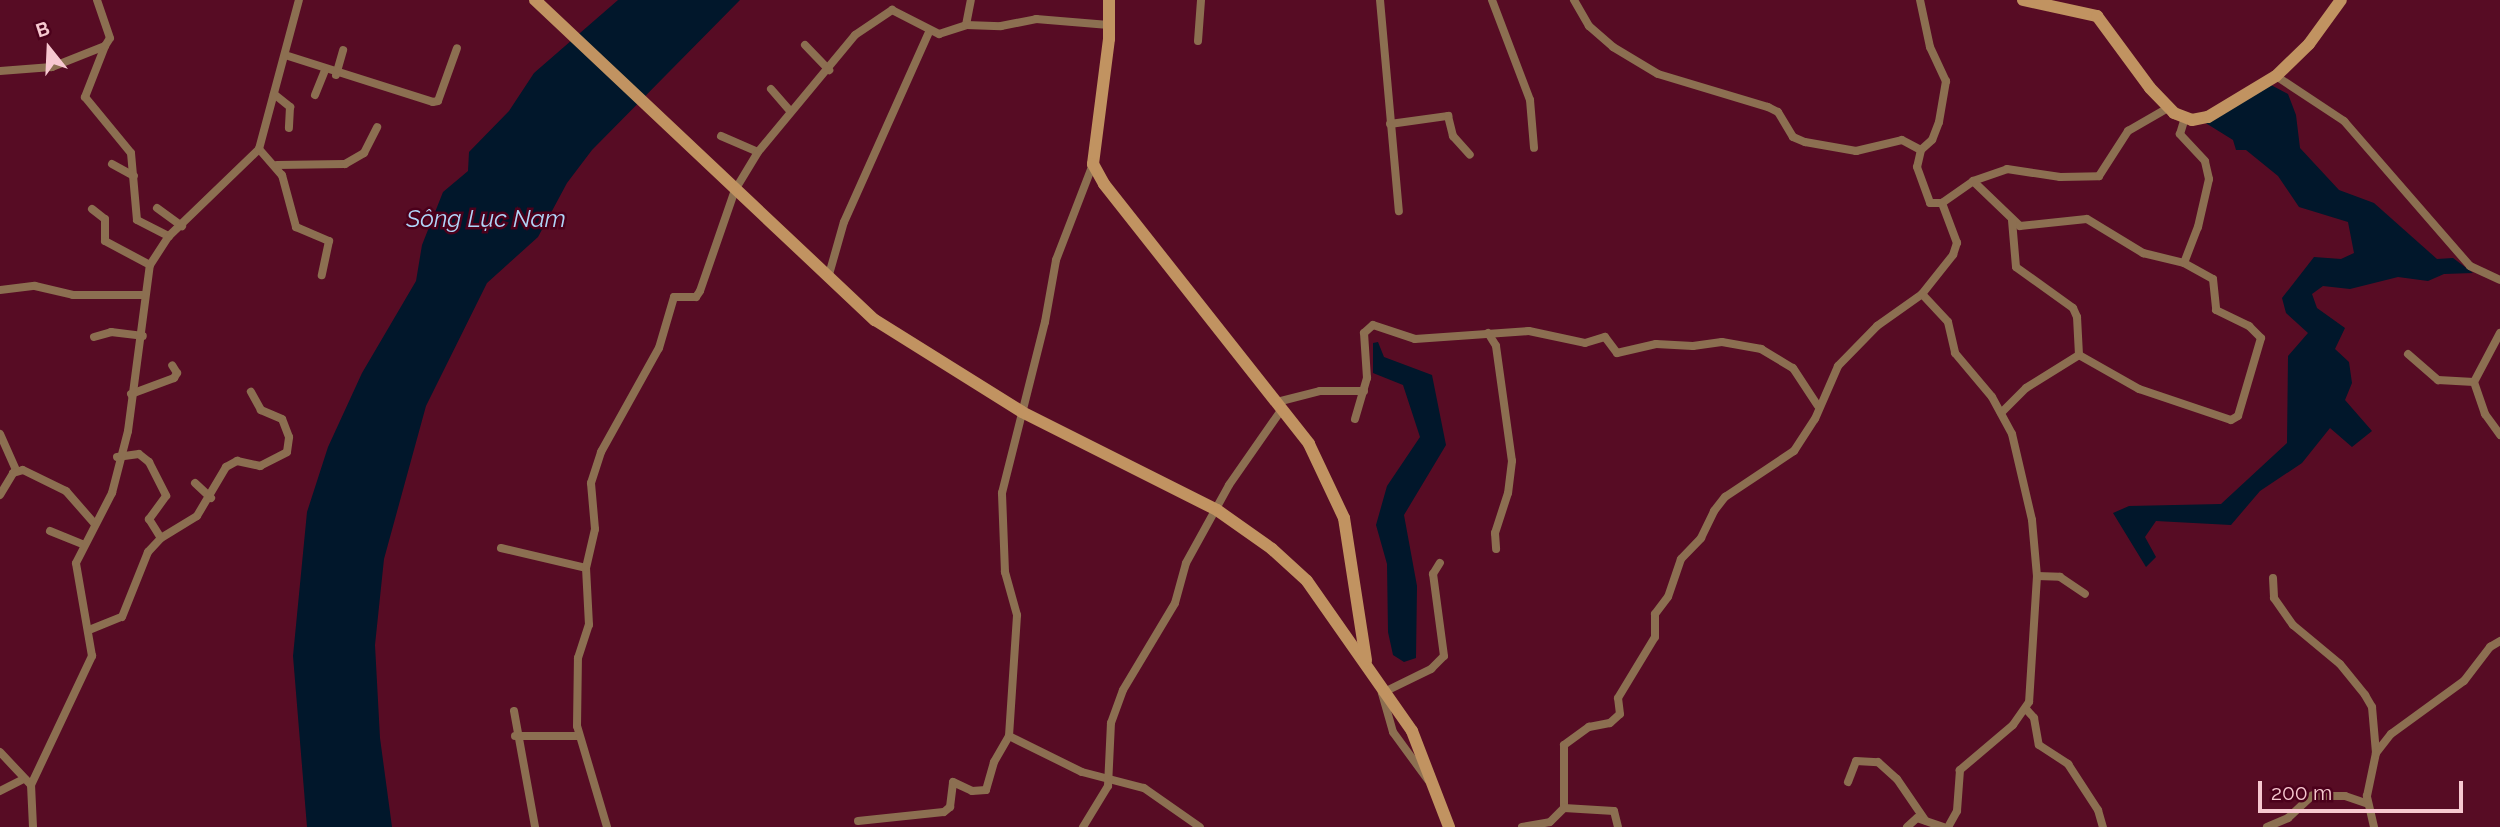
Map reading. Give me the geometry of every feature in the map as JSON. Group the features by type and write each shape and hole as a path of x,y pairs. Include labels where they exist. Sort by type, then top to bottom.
{"street":[{"path":"97,0 110,38 85,97 126,144 134,176 137,220 169,236"},
{"path":"0,792 27,782 90,662 89,631 75,576 82,544 111,493 117,457 128,431 131,394 143,336 149,265 169,236 259,149 299,0"},
{"path":"535,0 875,320 1023,412 1217,509 1272,549 1307,581 1368,666 1382,694 1412,731 1439,792 1449,827"},
{"path":"607,827 579,736 578,658 589,625 586,568 595,529 590,500 594,467 659,348 674,297 696,297 700,290 735,190 758,152 789,110 829,70 855,35 898,10 900,0"},
{"path":"966,25 971,0"},
{"path":"858,821 944,812 950,807 953,782 972,791 986,790 994,762 1009,736 1017,615 1005,572 1001,503 1056,260 1093,164 1109,25 1109,0"},
{"path":"1198,41 1201,0"},
{"path":"1380,0 1399,211"},
{"path":"1492,0 1530,100 1534,148"},
{"path":"1574,0 1589,26 1613,47 1658,74 1768,107 1778,112 1793,137 1805,142 1856,151 1902,140 1921,150"},
{"path":"1920,0 1930,47 1946,81 1935,135 1921,150 1917,167 1926,198 1942,203"},
{"path":"2023,0 2097,16 2168,107 2185,118 2208,117 2276,76 2309,44 2341,0"},
{"path":"898,10 930,30 944,34 966,25 1000,26 1036,19 1109,25"},
{"path":"828,278 844,222 930,30"},
{"path":"805,45 829,70"},
{"path":"0,71 52,67 106,46"},
{"path":"285,55 336,75 433,102 438,101 457,48"},
{"path":"336,75 342,50"},
{"path":"315,95 325,70"},
{"path":"2276,76 2344,121 2470,266 2500,280"},
{"path":"771,89 789,110"},
{"path":"274,94 290,107 289,128"},
{"path":"1942,203 1973,181 2007,169 2095,177 2128,131 2168,107"},
{"path":"1390,124 1448,116 1453,136 1470,155"},
{"path":"2184,263 2198,228 2209,179 2205,162 2180,134 2185,118"},
{"path":"277,165 345,164 363,153 377,127"},
{"path":"721,136 758,152"},
{"path":"259,149 277,165 296,227 329,241 322,275"},
{"path":"112,164 134,176"},
{"path":"1093,164 1104,184 1309,444 1340,509 1352,550 1368,666"},
{"path":"1973,181 2012,220 2024,227 2087,219 2143,253 2184,263 2213,279 2216,310 2249,326 2261,338 2238,416 2221,419 2133,387 2079,355"},
{"path":"1522,827 1550,822 1563,808 1564,745 1589,727 1611,723 1620,714 1619,696 1655,637 1655,614 1669,594 1681,559 1701,538 1725,497 1794,451 1831,377 1849,354 1877,326 1922,294 1956,250 1942,203"},
{"path":"157,208 181,226"},
{"path":"92,209 105,219 105,241 149,265"},
{"path":"2012,220 2016,267 2073,308 2077,317 2079,355"},
{"path":"0,290 35,286 73,295 145,295"},
{"path":"1907,827 1913,819 1945,827 1957,811 1961,771 2026,709 2033,684 2030,641 2037,576 2023,473 2001,414 1955,353 1948,322 1922,294"},
{"path":"1355,419 1364,391 1366,328 1383,327 1416,339 1529,331 1585,343 1605,337 1617,354 1656,344 1693,346 1722,342 1762,349 1793,368 1818,406"},
{"path":"94,337 111,332 143,336"},
{"path":"1489,333 1496,346 1512,461 1508,494 1494,533 1496,549"},
{"path":"2500,333 2474,382 2485,414 2500,435"},
{"path":"2408,354 2438,380 2474,382"},
{"path":"2001,414 2026,388 2079,355"},
{"path":"131,394 173,378 177,373 172,365"},
{"path":"1083,827 1109,782 1111,723 1117,703 1175,603 1183,570 1279,406 1320,391 1364,391"},
{"path":"89,631 109,624 128,608 143,562 161,538 197,516 231,463 260,466 287,452 289,437 282,419 261,410 251,392"},
{"path":"0,434 16,471"},
{"path":"117,457 139,454 149,462 166,496 149,519 161,538"},
{"path":"0,495 16,471 23,470 66,491 94,523"},
{"path":"195,483 211,498"},
{"path":"50,531 82,544"},
{"path":"501,548 586,568"},
{"path":"1382,694 1426,672 1444,656 1433,574 1440,562"},
{"path":"2037,576 2060,578 2085,594"},
{"path":"2273,578 2274,598 2293,625 2340,664 2372,707 2376,753 2368,804 2374,827"},
{"path":"2376,753 2391,734 2464,681 2490,647 2500,641"},
{"path":"2026,709 2034,718 2039,745 2068,764 2098,810 2103,827"},
{"path":"514,711 516,736 535,827"},
{"path":"516,736 579,736"},
{"path":"1009,736 1109,782 1144,788 1200,827"},
{"path":"0,752 27,782 33,827"},
{"path":"1847,782 1856,761 1878,762 1897,779 1925,820"},
{"path":"2267,827 2288,818 2312,796 2345,796 2368,804"},
{"path":"1563,808 1614,811 1618,827"}],"water":[{"name":"Sông Lục Nam","path":"618,0 740,0 592,150 567,183 538,237 487,283 426,406 384,559 375,645 380,738 392,827 307,827 293,656 307,512 328,447 362,373 416,281 422,245 443,192 468,171 469,152 509,111 534,73"},
{"path":"2271,85 2288,94 2296,115 2300,148 2339,190 2374,203 2437,259 2453,258 2473,273 2444,274 2428,281 2398,277 2350,289 2323,286 2312,294 2317,308 2345,328 2335,349 2349,362 2352,383 2345,400 2372,431 2352,447 2330,428 2302,463 2260,491 2231,525 2156,521 2145,537 2156,557 2146,567 2113,513 2129,506 2221,504 2287,443 2288,356 2308,333 2286,313 2282,298 2314,257 2341,259 2354,253 2348,222 2299,207 2278,176 2246,150 2236,150 2233,140 2204,122"},
{"path":"1378,342 1384,357 1432,375 1446,445 1404,515 1417,586 1416,658 1404,662 1393,655 1388,632 1387,564 1376,525 1387,486 1420,437 1403,385 1373,373 1373,343"}]}
